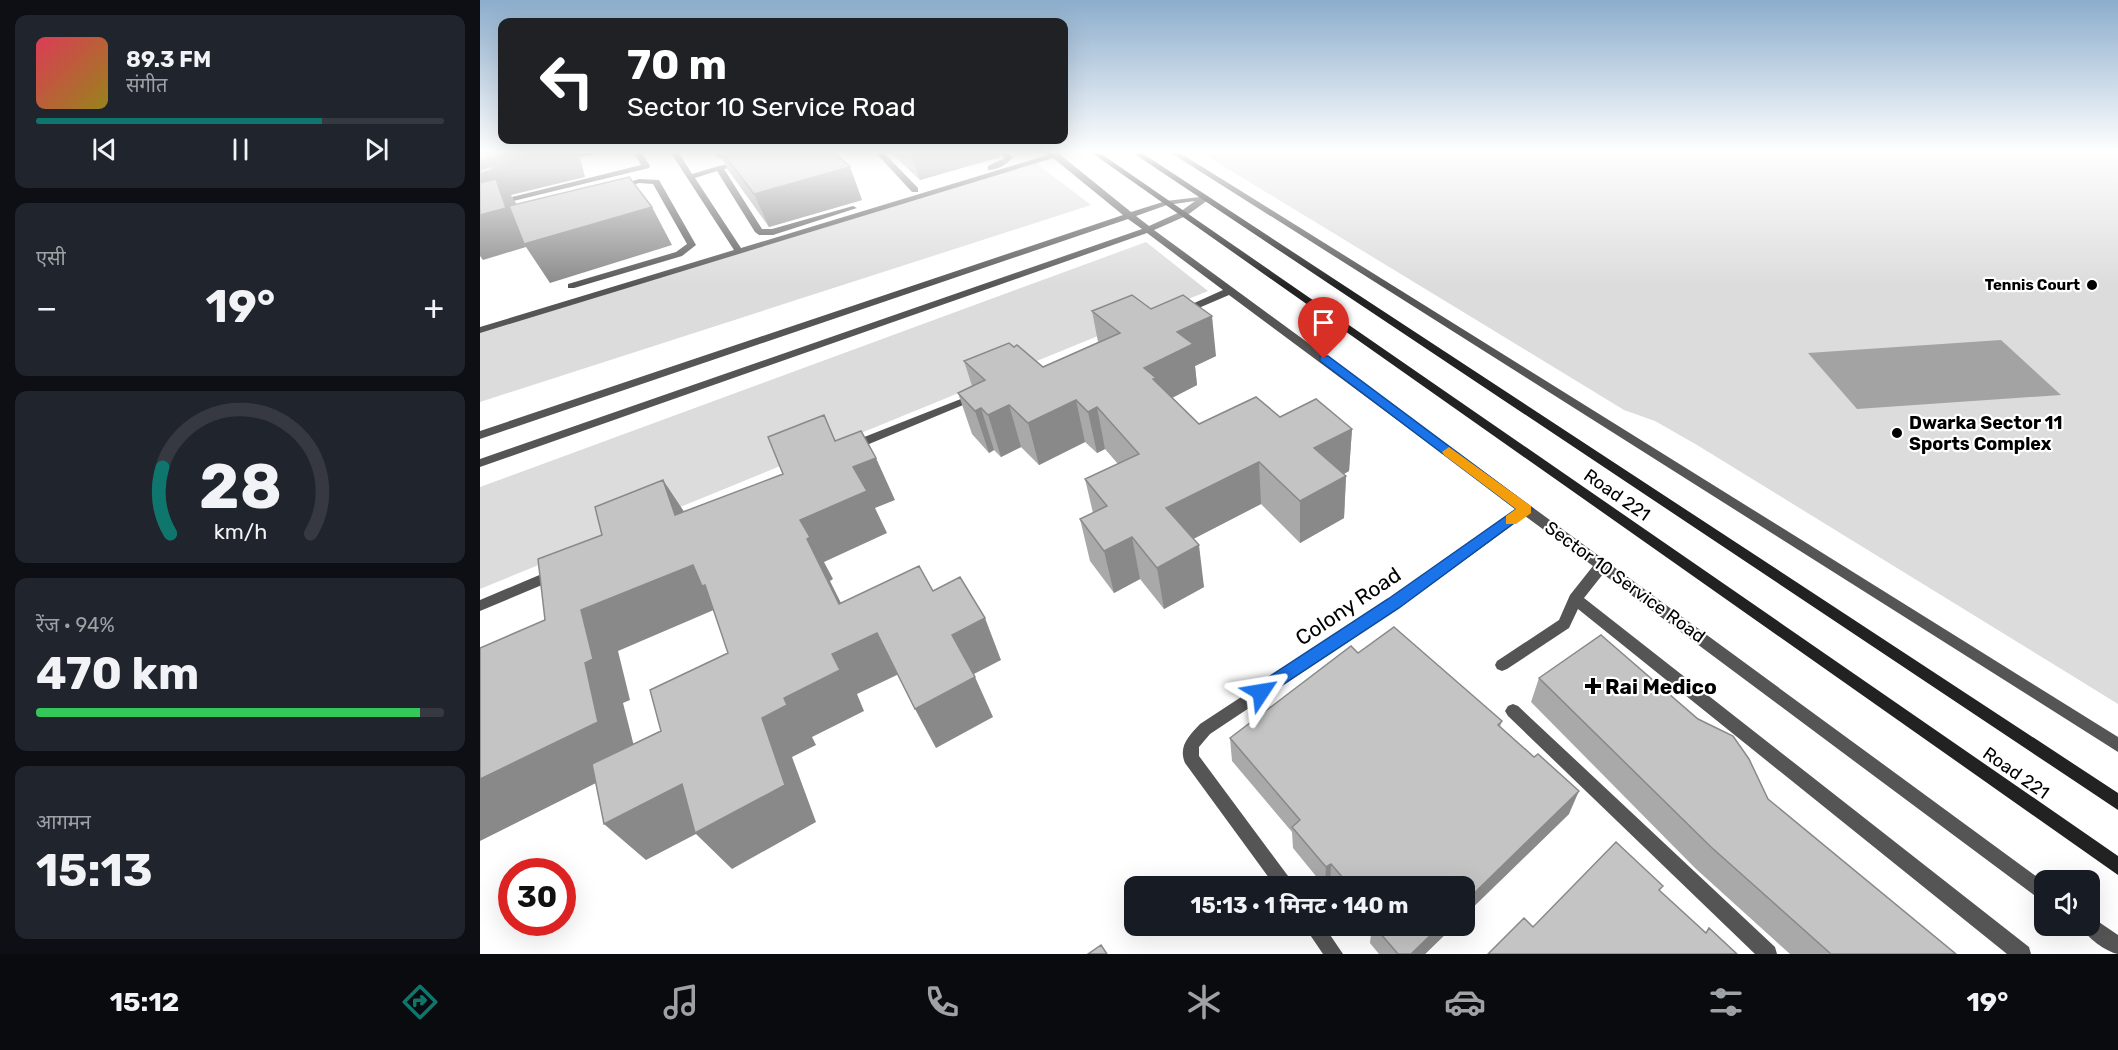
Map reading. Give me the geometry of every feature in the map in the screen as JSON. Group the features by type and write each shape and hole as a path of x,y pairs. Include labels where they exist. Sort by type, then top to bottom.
{"main road":[{"name":"Road 221","path":"1160,198 2118,866"},
{"name":"Road 221","path":"1204,198 2118,802"}],"street":[{"path":"480,207 518,198"},
{"path":"572,286 679,254 692,245 665,198"},
{"path":"704,198 739,251"},
{"path":"737,198 759,232 765,232 888,198"},
{"path":"480,330 912,198"},
{"name":"Sector 10 Service Road","path":"1107,198 1148,230 2034,885"},
{"path":"480,435 1166,202 1204,198"},
{"path":"480,463 1148,230 1183,214 1204,198"},
{"path":"1246,198 2118,746"},
{"path":"1172,316 1232,290"},
{"path":"836,453 988,391"},
{"name":"Colony Road","path":"1278,876 1191,758 1191,745 1205,729 1394,604 1526,509"},
{"path":"1502,665 1564,624 1575,599 1602,565"},
{"path":"480,606 566,569"},
{"path":"1575,599 2022,954"},
{"path":"1513,711 1768,954"},
{"path":"2100,932 2118,946"},
{"path":"1320,936 1334,954"}],"shaded area":[{"path":"920,198 1081,198 1091,205 480,402 480,328"},
{"name":"Dwarka Sector 11 Sports Complex","path":"1275,198 2118,198 2118,704 1697,445 1655,421 1624,410"},
{"path":"1146,242 1208,291 480,589 480,487"},
{"path":"2001,340 2061,395 1857,409 1808,353"}],"building":[{"path":"480,198 502,198 506,208 480,215"},
{"path":"544,198 645,198 652,207 524,244 509,206"},
{"path":"1132,295 1151,309 1183,295 1212,316 1177,332 1193,344 1144,368 1199,424 1256,397 1280,417 1316,399 1352,429 1314,448 1346,476 1300,501 1259,462 1166,508 1199,545 1157,568 1132,537 1104,551 1080,519 1107,506 1085,479 1139,454 1097,407 1088,412 1076,400 1028,423 1009,405 988,415 981,408 975,411 958,393 985,380 964,361 1009,343 1014,347 1017,345 1043,367 1120,333 1092,311"},
{"path":"824,415 835,441 861,431 876,458 853,467 867,491 800,520 810,537 807,539 839,604 919,566 933,591 960,577 985,618 952,635 975,677 915,709 877,633 832,654 840,670 784,698 787,705 762,718 785,785 695,833 682,784 604,824 592,764 661,731 650,690 728,653 705,585 702,586 693,565 581,610 593,659 585,663 598,722 480,779 480,648 545,620 538,559 602,535 595,507 663,480 675,515 783,474 768,437"},
{"path":"1394,627 1502,721 1498,725 1534,757 1538,754 1579,791 1475,892 1475,876 1341,876 1331,864 1326,867 1292,827 1300,820 1230,738 1351,646 1358,653"},
{"path":"1601,635 1698,719 1733,736 1749,759 1768,799 1956,954 1831,954 1711,847 1539,678"},
{"path":"1616,842 1663,886 1659,890 1706,933 1709,928 1737,954 1488,954 1524,918 1533,927"},
{"path":"1383,936 1430,936 1411,954 1398,954"},
{"path":"1101,945 1107,954 1088,954"}],"slow traffic":[{"path":"1449,452 1526,509 1511,520"}],"place":[{"name":"Tennis Court","path":"2092,285"},
{"name":"Dwarka Sector 11 Sports Complex","path":"1897,433"},
{"name":"Rai Medico","path":"1593,686"}],"route":[{"path":"1261,692 1394,604 1526,509 1324,359"}]}
